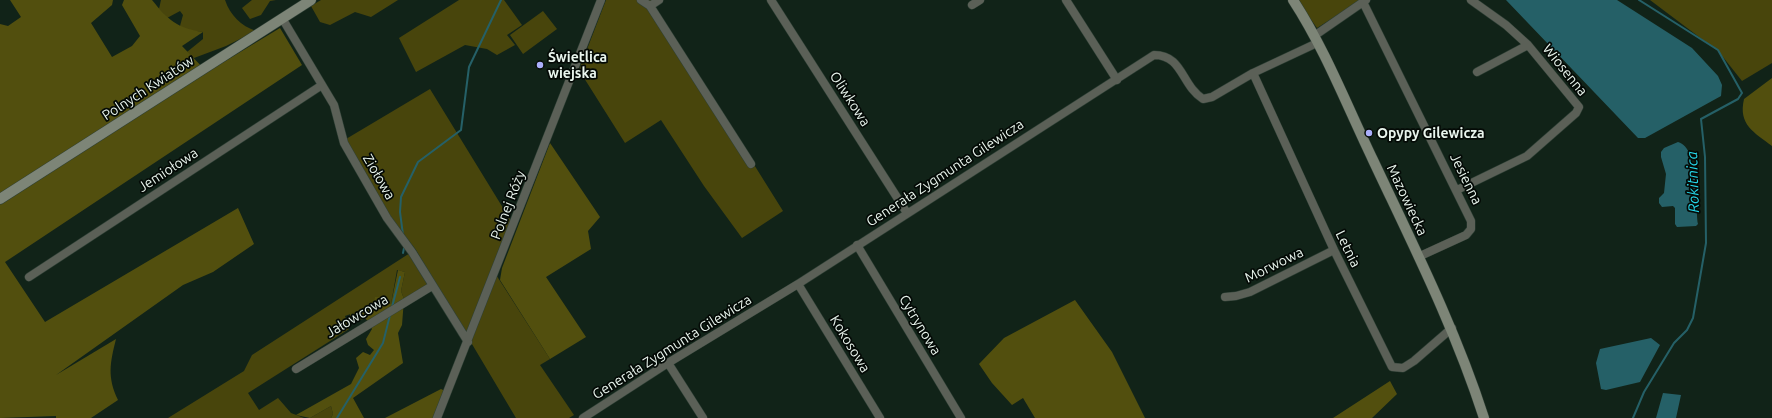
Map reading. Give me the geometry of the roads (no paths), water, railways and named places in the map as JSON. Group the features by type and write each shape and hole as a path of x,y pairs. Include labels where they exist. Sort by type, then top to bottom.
{"street":[{"name":"Polnych Kwiatów","path":"0,199 311,0"},
{"name":"Polnej Róży","path":"437,418 602,0"},
{"path":"641,0 650,6 751,164"},
{"path":"650,6 659,0"},
{"name":"Oliwkowa","path":"772,0 907,212"},
{"path":"972,5 980,0"},
{"path":"1066,0 1116,80"},
{"name":"Mazowiecka","path":"1293,0 1315,40 1452,328 1468,368 1484,418"},
{"name":"Wiosenna","path":"1457,190 1527,156 1576,113 1579,107 1528,45 1506,25 1471,0"},
{"name":"Generała Zygmunta Gilewicza","path":"583,418 668,363 798,284 907,212 1154,55 1165,55 1174,61 1195,94 1203,98 1212,97 1315,40 1365,1"},
{"name":"Jesienna","path":"1365,1 1471,221 1471,230 1466,235 1418,257"},
{"name":"Ziołowa","path":"282,18 334,105 344,143 387,218 412,252 468,342"},
{"path":"1477,72 1528,45"},
{"name":"Letnia","path":"1253,74 1334,250 1392,367 1403,368 1414,361 1452,328"},
{"name":"Jemiołowa","path":"30,277 322,85"},
{"name":"Cytrynowa","path":"857,245 961,418"},
{"name":"Morwowa","path":"1224,297 1236,296 1250,292 1334,250"},
{"name":"Kokosowa","path":"798,284 880,418"},
{"name":"Jałowcowa","path":"296,369 432,286"},
{"path":"668,363 703,418"}],"water":[{"path":"1506,0 1617,0 1692,48 1718,76 1722,85 1721,96 1645,138 1638,138"},
{"path":"1678,142 1685,146 1690,155 1693,166 1698,224 1696,226 1677,227 1675,224 1675,208 1673,206 1662,207 1659,203 1659,198 1664,193 1666,174 1661,152 1664,148"},
{"path":"1651,338 1660,345 1640,382 1606,390 1601,389 1596,363 1600,349"},
{"path":"1663,393 1681,395 1676,418 1656,418"}],"waterway":[{"path":"403,235 400,212 401,197 418,162 461,130 469,67 501,0"},
{"name":"Rokitnica","path":"1633,418 1644,392 1674,343 1687,330 1693,318 1706,243 1705,157 1701,119 1738,99 1742,93 1718,50 1639,0"},
{"path":"403,253 404,248"},
{"path":"392,307 400,277"},
{"path":"337,418 383,343 390,315"}],"place":[{"name":"Świetlica wiejska","path":"540,65"},
{"name":"Opypy Gilewicza","path":"1369,133"}]}
